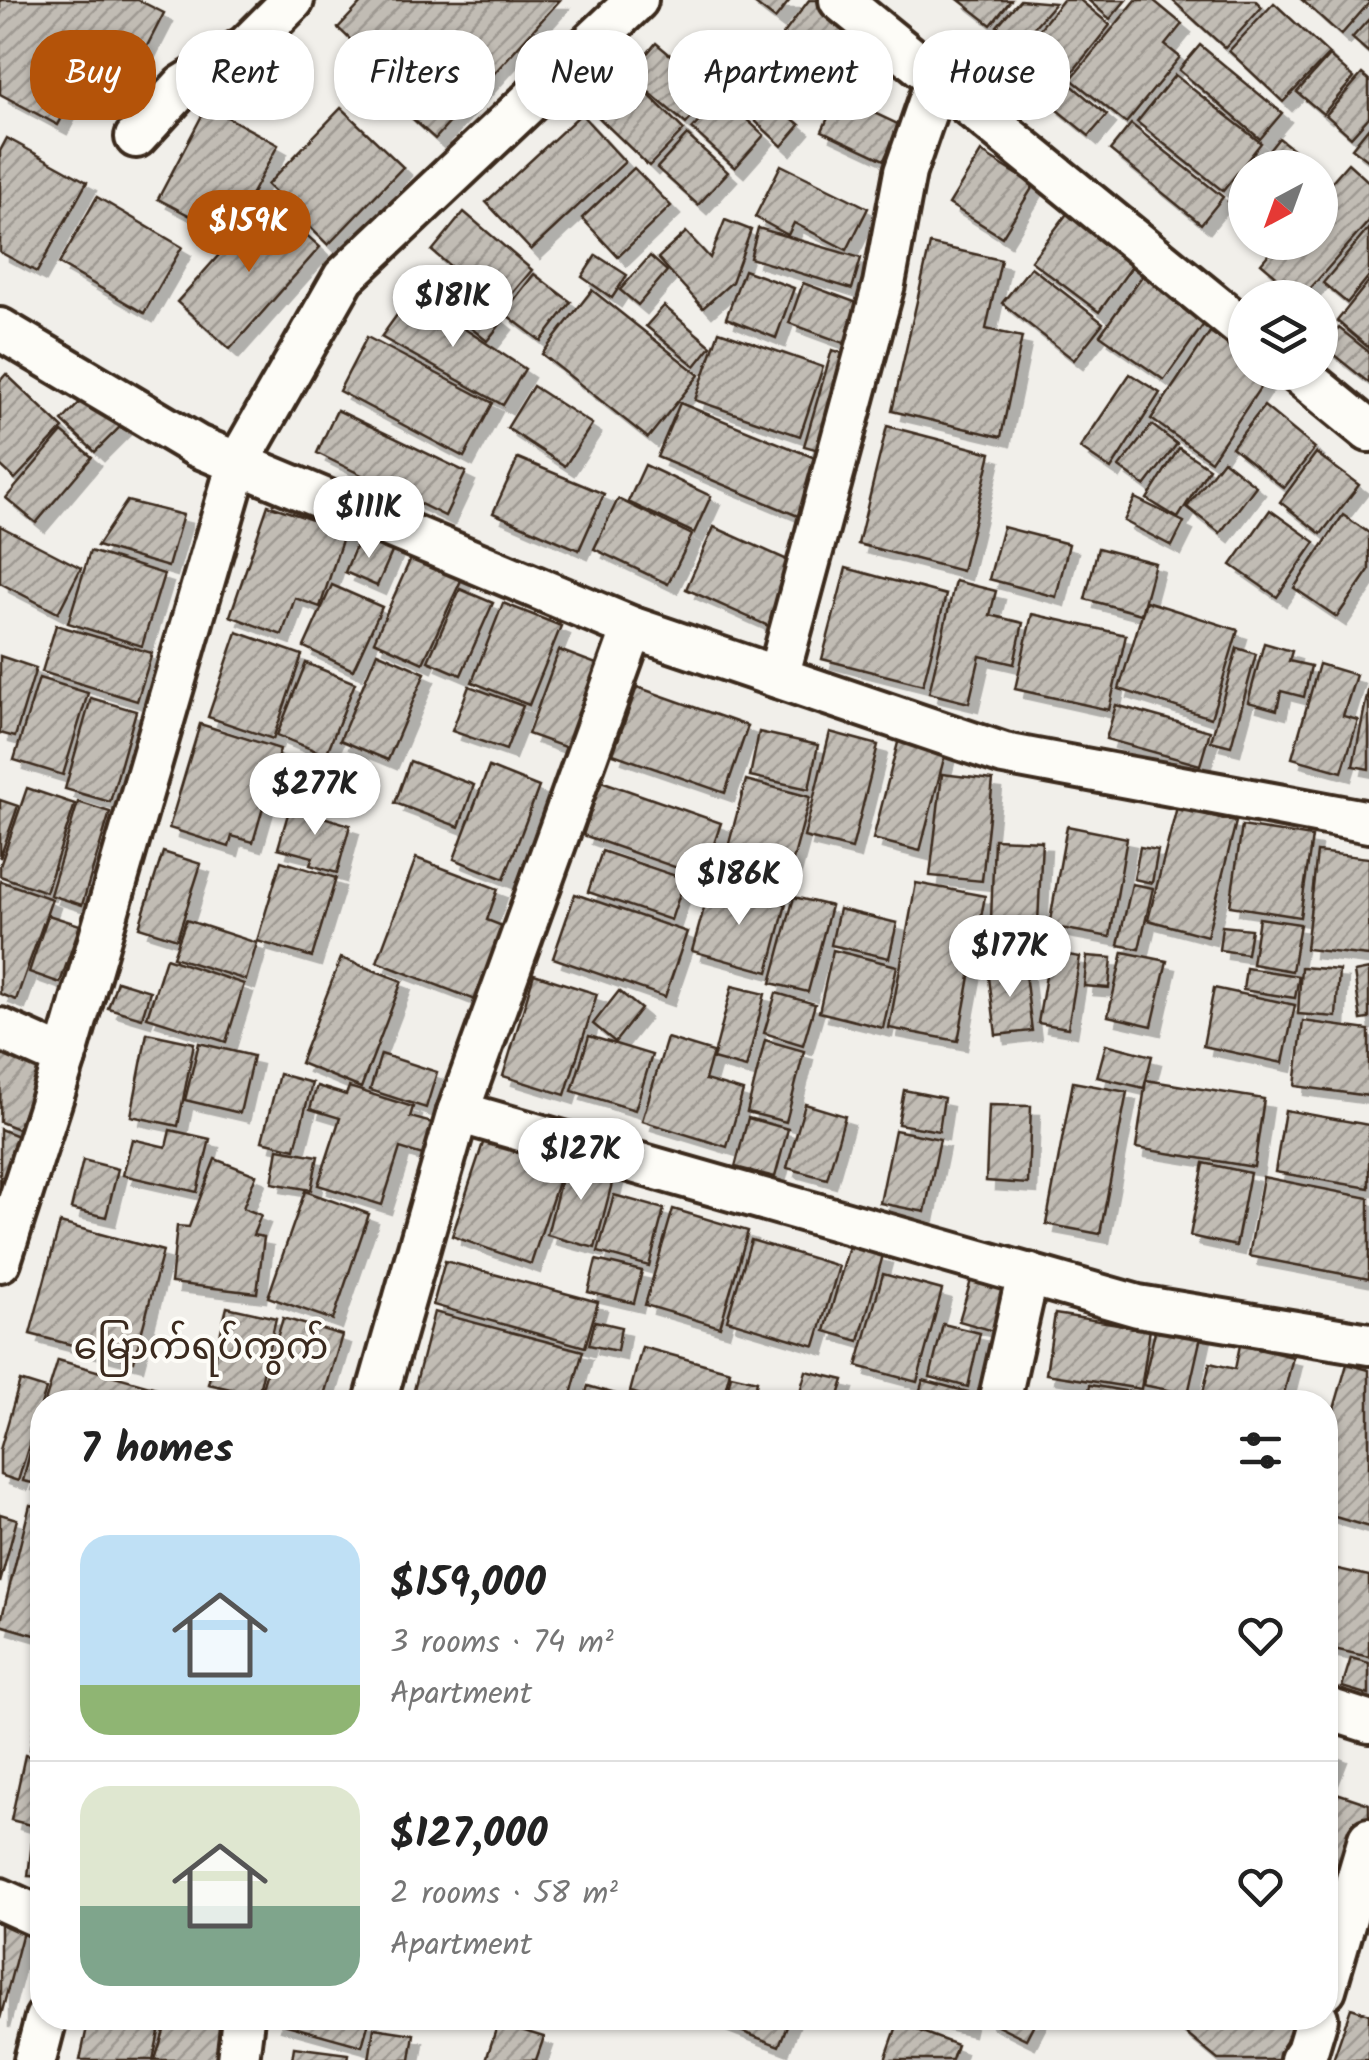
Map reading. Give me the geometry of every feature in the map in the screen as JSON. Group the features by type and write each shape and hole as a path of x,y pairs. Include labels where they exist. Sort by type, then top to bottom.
{"street":[{"path":"136,137 182,86 247,46 293,0"},
{"path":"0,1262 66,1058 238,464 344,277 638,0"},
{"path":"840,0 913,59"},
{"path":"778,677 884,284 906,172 923,120"},
{"path":"987,120 1228,316"},
{"path":"0,330 198,446 633,628 1004,754 1369,822"},
{"path":"1319,390 1369,431"},
{"path":"378,1390 458,1112 633,628"},
{"path":"0,1029 66,1058"},
{"path":"458,1112 1138,1306 1369,1344"},
{"path":"1002,1390 1028,1274"},
{"path":"1338,1712 1369,1722"},
{"path":"1338,1944 1369,1838"},
{"path":"0,1899 30,1913"},
{"path":"35,2060 43,2030"},
{"path":"238,2060 242,2030"},
{"path":"1301,2060 1312,2030"}],"building":[{"path":"0,0 138,0 164,13 155,30 30,30 30,110 0,94"},
{"path":"364,0 560,0 533,30 515,30 515,50 495,72 495,30 338,28"},
{"path":"750,0 790,0 775,19"},
{"path":"809,0 833,0 871,28 869,30 787,30"},
{"path":"959,0 1011,0 991,25"},
{"path":"1020,0 1055,3 1031,30 1002,30 997,26"},
{"path":"1063,0 1080,0 1110,25 1070,75 1070,30 1039,30"},
{"path":"1088,0 1126,0 1110,19"},
{"path":"1136,0 1153,0 1182,24 1165,45 1180,57 1126,123 1071,79"},
{"path":"1172,0 1255,0 1262,7 1225,48"},
{"path":"1302,0 1369,0 1369,3 1341,35"},
{"path":"1274,3 1329,54 1283,102 1229,51"},
{"path":"1369,19 1369,53 1352,38"},
{"path":"656,43 668,53 668,109 648,91 648,52"},
{"path":"1200,45 1282,113 1260,139 1179,70"},
{"path":"1329,56 1354,78 1323,114 1297,92"},
{"path":"1362,74 1369,80 1369,117 1351,137 1326,115"},
{"path":"1175,75 1261,143 1255,150 1228,150 1228,185 1223,191 1137,122"},
{"path":"1070,84 1107,115 1089,136 1069,120"},
{"path":"648,94 668,114 668,120 674,120 684,130 649,166 601,120 648,120"},
{"path":"334,115 334,120 354,120 403,167 328,245 267,185"},
{"path":"200,120 232,120 278,145 229,236 158,199"},
{"path":"414,120 452,120 435,139"},
{"path":"575,120 586,120 625,162 531,250 486,202"},
{"path":"700,120 747,120 764,135 735,168 692,129"},
{"path":"754,120 794,120 800,125 782,146"},
{"path":"827,120 889,120 900,125 884,160 822,131"},
{"path":"1131,124 1223,197 1201,224 1110,150"},
{"path":"1369,127 1369,161 1352,148"},
{"path":"687,135 728,172 698,205 657,168"},
{"path":"7,138 87,182 37,272 0,252 0,151"},
{"path":"1279,138 1294,150 1269,150"},
{"path":"981,152 1034,185 1002,237 949,204"},
{"path":"1348,163 1369,182 1369,221 1338,257 1338,174"},
{"path":"781,165 868,208 847,250 794,223 788,235 755,217"},
{"path":"634,168 671,206 618,257 582,218"},
{"path":"97,197 182,247 144,313 59,264"},
{"path":"268,200 320,247 230,349 177,302"},
{"path":"1069,211 1136,261 1099,312 1031,261"},
{"path":"464,212 532,270 500,308 432,251"},
{"path":"725,220 751,230 732,282 703,308 658,258 686,232 710,258"},
{"path":"758,228 861,258 852,289 750,258"},
{"path":"1369,228 1369,276 1347,303 1338,296 1338,280 1326,280"},
{"path":"930,244 1001,260 986,329 1022,337 1001,437 892,411"},
{"path":"596,255 627,275 612,298 582,277"},
{"path":"650,256 667,271 638,305 620,290"},
{"path":"1335,260 1318,280 1281,280 1261,263"},
{"path":"1031,267 1103,323 1074,360 1002,303"},
{"path":"744,270 794,288 776,338 726,318"},
{"path":"1145,272 1209,317 1164,380 1100,335"},
{"path":"534,274 571,302 541,341 504,313"},
{"path":"1369,281 1369,348 1338,320"},
{"path":"803,283 860,304 846,344 789,323"},
{"path":"460,286 503,321 487,341 444,306"},
{"path":"592,290 699,375 648,438 542,354"},
{"path":"412,294 525,369 503,405 381,337"},
{"path":"664,306 711,346 695,366 646,326"},
{"path":"1338,329 1369,352 1369,383 1338,358"},
{"path":"719,331 823,367 800,436 695,400"},
{"path":"1210,332 1228,344 1228,390 1259,390 1211,461 1151,419"},
{"path":"367,337 493,403 464,457 339,391"},
{"path":"832,350 854,356 826,452 804,446"},
{"path":"6,374 63,428 15,479 0,465 0,381"},
{"path":"1130,374 1160,393 1111,469 1080,448"},
{"path":"533,386 592,424 565,466 507,428"},
{"path":"89,393 122,425 95,452 62,421"},
{"path":"680,403 820,460 798,516 657,457"},
{"path":"1264,406 1315,448 1284,488 1232,447"},
{"path":"337,410 466,472 445,516 317,453"},
{"path":"1152,425 1177,444 1145,486 1119,467"},
{"path":"887,426 991,453 962,571 858,544"},
{"path":"62,432 92,457 36,523 6,498"},
{"path":"1179,448 1209,468 1178,518 1147,499"},
{"path":"1316,453 1359,485 1321,534 1280,502"},
{"path":"518,458 604,494 579,550 493,513"},
{"path":"1223,460 1256,486 1220,533 1187,507"},
{"path":"645,465 711,496 694,533 628,502"},
{"path":"1135,498 1184,522 1172,546 1124,521"},
{"path":"618,499 692,535 668,584 594,549"},
{"path":"127,501 183,515 168,567 97,546"},
{"path":"268,505 345,531 320,607 295,598 282,635 230,616"},
{"path":"1270,510 1315,542 1277,597 1231,565"},
{"path":"1343,515 1369,533 1369,570 1337,617 1294,588"},
{"path":"0,526 81,568 58,613 0,583"},
{"path":"714,527 803,567 775,629 686,589"},
{"path":"1003,527 1069,544 1056,597 989,579"},
{"path":"360,536 393,550 377,586 345,572"},
{"path":"419,540 469,563 423,663 374,641"},
{"path":"1098,548 1155,563 1141,614 1085,599"},
{"path":"90,551 164,574 142,646 68,623"},
{"path":"846,568 946,595 923,685 822,659"},
{"path":"955,581 996,591 990,615 1023,623 1014,664 980,656 969,703 929,693"},
{"path":"332,585 382,607 353,670 304,647"},
{"path":"460,589 493,603 461,675 428,661"},
{"path":"1146,601 1238,630 1211,718 1119,689"},
{"path":"503,603 561,626 529,705 472,682"},
{"path":"1032,614 1126,635 1109,710 1015,689"},
{"path":"56,625 152,653 137,701 42,672"},
{"path":"237,632 302,655 273,739 208,717"},
{"path":"1264,643 1292,651 1289,661 1311,666 1304,697 1281,691 1277,710 1248,702"},
{"path":"1237,648 1256,654 1231,746 1211,741"},
{"path":"559,650 599,665 570,749 528,734"},
{"path":"377,652 425,673 388,760 340,740"},
{"path":"0,656 36,668 15,737 0,733"},
{"path":"306,663 355,683 326,755 277,735"},
{"path":"1319,664 1356,675 1343,716 1358,720 1342,772 1292,758"},
{"path":"39,678 88,693 63,775 14,760"},
{"path":"469,686 523,706 506,750 452,731"},
{"path":"1369,686 1369,769 1353,766"},
{"path":"637,687 748,726 725,793 613,754"},
{"path":"91,698 136,711 110,802 65,789"},
{"path":"1116,705 1210,731 1200,765 1106,739"},
{"path":"200,724 280,749 253,842 232,836 229,847 169,828"},
{"path":"901,731 948,743 920,851 873,839"},
{"path":"759,732 818,745 809,789 750,776"},
{"path":"830,732 878,745 852,849 804,837"},
{"path":"281,758 321,770 310,809 270,797"},
{"path":"410,761 474,785 459,827 395,803"},
{"path":"489,767 539,787 504,879 454,859"},
{"path":"942,774 993,780 982,881 930,876"},
{"path":"746,780 810,797 784,894 720,877"},
{"path":"601,781 721,823 703,877 583,835"},
{"path":"27,788 75,804 46,892 0,876"},
{"path":"0,800 18,806 0,858"},
{"path":"78,802 110,812 82,905 50,895"},
{"path":"290,807 350,825 337,873 310,865 313,857 278,848"},
{"path":"1177,807 1236,822 1207,936 1148,920"},
{"path":"1067,826 1127,838 1110,937 1049,926"},
{"path":"1242,826 1312,837 1300,917 1230,906"},
{"path":"994,839 1042,841 1038,923 991,920"},
{"path":"1140,847 1158,850 1152,883 1134,879"},
{"path":"602,851 685,879 671,920 588,892"},
{"path":"163,852 201,864 177,939 139,927"},
{"path":"1317,852 1369,858 1369,956 1306,949"},
{"path":"416,858 498,889 487,920 505,927 478,1001 377,962"},
{"path":"281,861 336,878 312,957 257,941"},
{"path":"0,881 52,899 16,1000 0,994"},
{"path":"711,883 786,904 768,972 692,951"},
{"path":"916,883 985,896 958,1041 889,1028"},
{"path":"1132,884 1153,888 1139,949 1118,945"},
{"path":"575,894 687,932 665,997 553,958"},
{"path":"794,897 831,906 808,992 771,983"},
{"path":"839,909 897,923 889,958 831,945"},
{"path":"48,915 80,925 60,983 29,972"},
{"path":"1259,918 1300,924 1292,971 1252,964"},
{"path":"186,920 257,943 246,980 173,957"},
{"path":"1033,925 1035,956 990,958 988,928"},
{"path":"1222,926 1251,929 1247,954 1219,950"},
{"path":"833,950 897,966 883,1028 819,1012"},
{"path":"1050,952 1080,957 1068,1028 1038,1023"},
{"path":"1123,952 1167,961 1152,1026 1108,1016"},
{"path":"1087,956 1112,958 1109,988 1084,986"},
{"path":"166,958 244,984 226,1042 147,1017"},
{"path":"341,958 402,981 361,1088 300,1063"},
{"path":"1024,965 1032,1031 996,1035 988,969"},
{"path":"1301,967 1339,970 1336,1017 1298,1014"},
{"path":"1246,968 1299,976 1295,998 1243,990"},
{"path":"1369,969 1369,1019 1361,1020 1354,972"},
{"path":"534,974 597,994 565,1095 503,1076"},
{"path":"117,981 150,991 142,1018 108,1008"},
{"path":"732,986 765,994 746,1068 713,1059"},
{"path":"1214,988 1295,1005 1283,1063 1203,1046"},
{"path":"619,991 641,1009 615,1042 593,1024"},
{"path":"776,993 815,1004 803,1045 764,1033"},
{"path":"1303,1021 1369,1030 1369,1096 1295,1086"},
{"path":"147,1033 194,1043 178,1126 131,1116"},
{"path":"589,1036 652,1055 635,1110 572,1091"},
{"path":"667,1038 713,1052 705,1080 743,1091 727,1147 642,1121"},
{"path":"765,1040 804,1051 786,1122 747,1112"},
{"path":"199,1043 253,1056 240,1113 185,1100"},
{"path":"1106,1044 1152,1056 1144,1088 1097,1077"},
{"path":"1,1049 42,1064 18,1129 0,1122"},
{"path":"381,1054 437,1072 426,1108 370,1090"},
{"path":"279,1074 312,1083 295,1149 262,1141"},
{"path":"1146,1080 1264,1099 1254,1167 1136,1148"},
{"path":"1073,1082 1127,1092 1100,1234 1046,1224"},
{"path":"317,1086 346,1095 349,1087 413,1107 410,1117 436,1124 426,1156 400,1148 382,1205 318,1185 340,1118 310,1109"},
{"path":"904,1090 944,1098 939,1131 898,1124"},
{"path":"805,1104 845,1116 827,1179 787,1168"},
{"path":"989,1105 1031,1106 1028,1184 986,1181"},
{"path":"1285,1110 1369,1125 1369,1188 1275,1172"},
{"path":"748,1118 788,1129 775,1177 735,1167"},
{"path":"0,1129 20,1137 0,1189"},
{"path":"170,1130 210,1139 197,1192 123,1175 132,1139 166,1147"},
{"path":"895,1130 940,1139 925,1212 880,1203"},
{"path":"487,1131 566,1158 531,1264 452,1236"},
{"path":"278,1149 318,1156 311,1190 272,1183"},
{"path":"215,1159 256,1175 243,1208 261,1215 253,1235 264,1237 257,1293 171,1283 177,1226 189,1227"},
{"path":"566,1159 615,1172 595,1248 547,1235"},
{"path":"83,1160 118,1169 106,1217 71,1209"},
{"path":"1204,1163 1250,1173 1236,1246 1190,1236"},
{"path":"1263,1177 1369,1198 1369,1279 1249,1256"},
{"path":"305,1191 369,1214 333,1320 268,1297"},
{"path":"614,1195 664,1209 649,1266 598,1252"},
{"path":"673,1209 748,1231 720,1327 645,1305"},
{"path":"60,1223 163,1251 134,1361 30,1334"},
{"path":"751,1240 839,1266 815,1346 727,1320"},
{"path":"849,1246 883,1255 859,1341 825,1331"},
{"path":"596,1260 642,1271 634,1303 588,1292"},
{"path":"445,1261 598,1302 585,1347 433,1305"},
{"path":"883,1274 942,1290 917,1382 857,1366"},
{"path":"972,1277 1017,1290 1004,1334 959,1321"},
{"path":"227,1307 276,1318 259,1390 208,1384"},
{"path":"434,1312 583,1351 572,1390 414,1390"},
{"path":"1055,1314 1150,1329 1141,1389 1046,1374"},
{"path":"283,1318 342,1335 326,1390 262,1390"},
{"path":"595,1321 621,1327 617,1351 589,1345"},
{"path":"1157,1322 1202,1332 1189,1390 1143,1385"},
{"path":"943,1324 980,1333 968,1387 930,1377"},
{"path":"1240,1345 1293,1357 1285,1390 1204,1390 1210,1363 1235,1369"},
{"path":"642,1347 730,1371 725,1390 631,1390"},
{"path":"58,1360 157,1388 156,1390 49,1390"},
{"path":"1347,1364 1369,1370 1369,1527 1338,1518 1338,1395"},
{"path":"806,1371 844,1380 841,1390 800,1390"},
{"path":"731,1375 757,1381 755,1390 728,1390"},
{"path":"923,1380 960,1390 920,1390"},
{"path":"20,1381 46,1389 30,1390 30,1442 18,1481 0,1475 0,1450"},
{"path":"1090,1385 1119,1390 1089,1390"},
{"path":"30,1452 30,1482 23,1481"},
{"path":"30,1505 30,1634 0,1625"},
{"path":"0,1514 17,1519 0,1583"},
{"path":"1338,1569 1369,1576 1369,1657 1338,1650"},
{"path":"1351,1658 1369,1663 1369,1695 1342,1687"},
{"path":"25,1755 30,1756 30,1825 11,1820"},
{"path":"1338,1793 1369,1804 1369,1823 1347,1890 1338,1887"},
{"path":"0,1917 25,1924 0,2019"},
{"path":"1351,2008 1369,2014 1369,2060 1333,2060"},
{"path":"86,2030 159,2030 153,2060 80,2060"},
{"path":"164,2030 230,2030 223,2060 155,2060"},
{"path":"304,2030 367,2030 362,2046"},
{"path":"374,2030 414,2034 410,2060 369,2060"},
{"path":"496,2030 521,2030 544,2037 536,2060 486,2060"},
{"path":"738,2030 785,2030 779,2046"},
{"path":"896,2030 917,2030 957,2045 952,2060 885,2060"},
{"path":"1008,2030 1031,2030 1026,2039"},
{"path":"1182,2030 1304,2030 1280,2060 1218,2060"},
{"path":"294,2047 348,2054 347,2060 292,2060"}],"district":[{"name":"မြောက်ရပ်ကွက်","path":"201,1346"}]}
